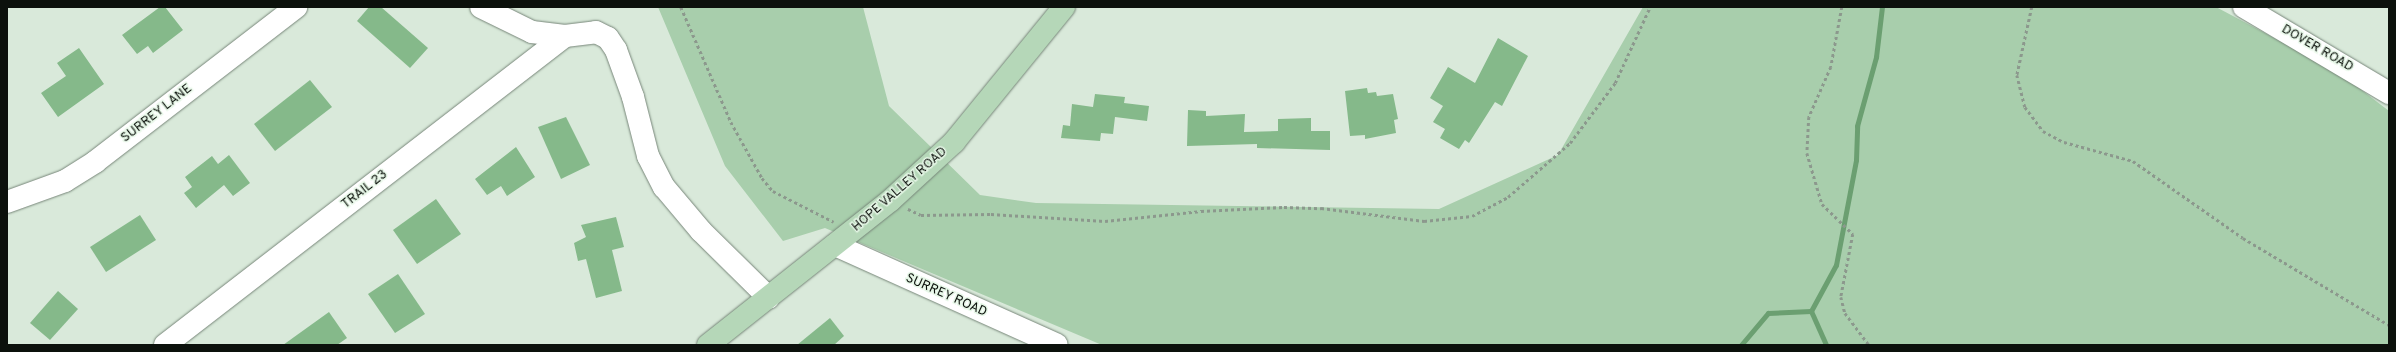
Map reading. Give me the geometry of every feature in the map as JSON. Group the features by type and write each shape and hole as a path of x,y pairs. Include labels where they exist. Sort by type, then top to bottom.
{"main road":[{"name":"HOPE VALLEY ROAD","path":"708,345 769,298 837,235 954,142 1064,7"}],"street":[{"name":"SURREY LANE","path":"7,202 65,181 95,162 296,7"},
{"path":"481,7 532,32 565,36 596,32 608,38 616,50 633,97 648,156 664,187 701,231 769,298"},
{"name":"DOVER ROAD","path":"2244,7 2389,93"},
{"name":"TRAIL 23","path":"165,345 565,36"},
{"name":"SURREY ROAD","path":"837,235 1057,345"}],"path":[{"path":"681,7 719,98 762,178 773,191 837,235"},
{"path":"900,206 921,215 991,214 1098,221 1284,207 1321,208 1424,221 1472,216 1508,197 1574,138 1614,83 1650,7"},
{"path":"1842,7 1831,67 1809,117 1807,153 1818,194 1833,215 1849,229 1852,242 1841,297 1845,313 1869,345"},
{"path":"2032,7 2017,75 2026,107 2042,131 2064,142 2133,161 2243,238 2389,324"}],"green space":[{"path":"658,7 863,7 889,106 980,195 1036,203 1439,209 1558,155 1643,7 2216,7 2338,72 2389,111 2389,345 1102,345 825,228 783,241 725,166"}],"building":[{"path":"160,7 165,7 183,30 153,53 148,46 137,54 122,35"},
{"path":"369,7 381,7 428,48 410,68 357,21"},
{"path":"1498,38 1528,56 1502,106 1495,102 1469,143 1465,140 1459,149 1440,138 1445,129 1433,122 1443,106 1430,98 1448,67 1475,83"},
{"path":"79,48 104,84 58,117 41,93 66,76 57,63"},
{"path":"310,80 332,107 275,151 254,124"},
{"path":"1367,88 1368,93 1376,92 1377,96 1393,94 1398,119 1394,120 1396,133 1365,139 1365,135 1350,136 1345,91"},
{"path":"1095,94 1125,97 1124,103 1149,106 1147,121 1115,117 1113,134 1101,133 1100,141 1061,138 1063,125 1070,126 1072,104 1093,107"},
{"path":"1188,110 1206,111 1206,116 1245,114 1244,132 1278,131 1278,119 1311,118 1311,131 1330,131 1330,150 1257,148 1257,144 1187,146"},
{"path":"566,117 590,165 561,179 538,127"},
{"path":"516,147 535,177 507,196 501,186 487,195 475,179"},
{"path":"229,155 250,183 233,196 224,185 196,208 184,193 192,187 185,177 212,156 218,164"},
{"path":"436,199 461,234 417,264 393,230"},
{"path":"140,215 156,240 106,272 90,247"},
{"path":"616,217 624,247 612,250 622,291 596,298 586,259 578,261 574,243 586,237 581,225"},
{"path":"398,274 425,314 395,333 368,294"},
{"path":"58,291 78,309 50,340 30,323"},
{"path":"329,312 347,338 337,345 283,345"},
{"path":"830,318 844,336 834,345 797,345"}],"waterway":[{"path":"1811,311 1836,265 1856,160 1857,126 1876,57 1882,7"},
{"path":"1811,311 1826,345"},
{"path":"1741,345 1768,313 1811,311"}]}
